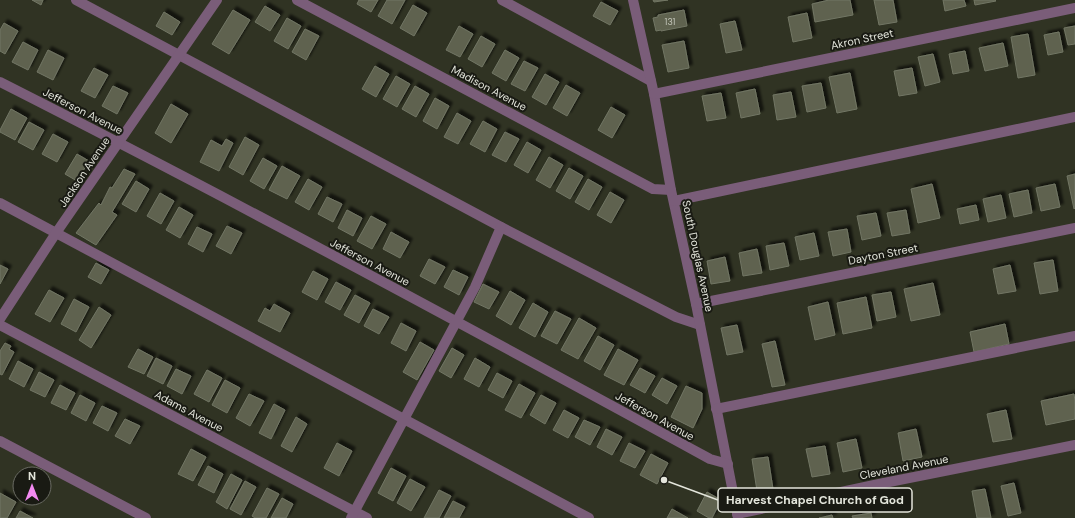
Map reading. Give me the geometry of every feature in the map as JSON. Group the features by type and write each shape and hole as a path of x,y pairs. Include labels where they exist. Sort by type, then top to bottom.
{"street":[{"path":"76,0 501,227 676,317 700,325"},
{"name":"Jackson Avenue","path":"0,319 56,233 217,0"},
{"name":"Madison Avenue","path":"297,0 653,189 671,190"},
{"path":"502,0 651,81"},
{"name":"South Douglas Avenue","path":"634,0 654,94 671,190 696,304 738,516"},
{"name":"Akron Street","path":"654,94 1075,8"},
{"name":"Jefferson Avenue","path":"0,82 119,142 457,321 710,459 728,464"},
{"path":"674,201 1075,118"},
{"path":"0,203 589,518"},
{"path":"353,515 403,418 457,321 501,227"},
{"name":"Dayton Street","path":"696,304 1075,228"},
{"name":"Adams Avenue","path":"0,325 353,515 367,518"},
{"path":"716,409 1075,336"},
{"path":"0,441 146,518"},
{"name":"Cleveland Avenue","path":"738,516 1075,445"}],"building":[{"path":"32,0 43,0 41,5"},
{"path":"359,0 378,0 371,12 357,4"},
{"path":"387,0 405,0 392,24 378,16"},
{"path":"653,0 668,0 654,2"},
{"path":"829,0 850,0 853,15 815,22 812,4"},
{"path":"874,0 893,0 897,22 879,25"},
{"path":"943,0 964,0 966,6 945,11"},
{"path":"974,0 995,0 996,1 975,5"},
{"path":"601,2 618,11 610,25 593,16"},
{"path":"413,5 427,13 414,36 400,28"},
{"path":"265,6 280,15 270,31 255,22"},
{"path":"233,10 250,20 229,54 212,44"},
{"path":"684,10 687,26 656,31 653,18 658,17 658,15"},
{"path":"164,12 180,22 172,35 156,26"},
{"path":"807,13 812,38 793,42 788,17"},
{"path":"287,18 301,26 288,49 274,41"},
{"path":"735,21 742,50 726,53 720,24"},
{"path":"4,23 18,31 5,54 0,51 0,30"},
{"path":"459,26 473,34 460,57 446,50"},
{"path":"1075,26 1075,44 1068,45 1064,28"},
{"path":"305,29 319,36 306,60 292,52"},
{"path":"1059,32 1063,52 1048,55 1044,35"},
{"path":"1028,34 1035,75 1018,78 1011,37"},
{"path":"481,36 495,44 482,67 468,59"},
{"path":"684,41 689,68 668,72 662,45"},
{"path":"23,42 38,50 28,70 12,62"},
{"path":"1003,43 1008,66 985,71 979,48"},
{"path":"48,50 64,58 53,80 37,72"},
{"path":"505,50 519,58 506,81 492,73"},
{"path":"965,51 969,71 953,74 949,54"},
{"path":"933,54 940,82 925,86 918,57"},
{"path":"524,61 538,68 525,91 511,84"},
{"path":"375,66 389,74 376,97 362,89"},
{"path":"94,68 108,75 95,98 81,91"},
{"path":"912,68 917,93 899,96 894,71"},
{"path":"850,73 857,109 837,113 829,77"},
{"path":"545,74 559,82 546,105 532,97"},
{"path":"396,76 410,84 397,107 383,99"},
{"path":"821,83 826,108 807,112 802,86"},
{"path":"566,85 580,93 567,116 553,108"},
{"path":"113,86 128,93 117,114 102,106"},
{"path":"415,86 429,94 416,117 402,109"},
{"path":"755,89 760,114 741,118 736,93"},
{"path":"791,92 796,117 777,120 773,95"},
{"path":"721,93 726,118 707,121 702,96"},
{"path":"435,98 449,106 437,129 423,121"},
{"path":"171,104 188,114 171,143 155,133"},
{"path":"611,107 625,115 612,138 598,130"},
{"path":"11,109 27,118 15,140 0,132"},
{"path":"457,113 471,121 458,144 444,137"},
{"path":"483,121 497,129 485,152 470,144"},
{"path":"29,122 44,130 33,150 18,142"},
{"path":"505,132 519,139 506,162 492,155"},
{"path":"53,134 68,142 57,162 42,154"},
{"path":"245,137 259,145 243,175 229,167"},
{"path":"226,139 233,143 219,171 200,162 211,140 222,146"},
{"path":"527,142 541,150 528,173 514,165"},
{"path":"77,154 89,161 77,181 65,174"},
{"path":"549,157 563,165 550,188 536,180"},
{"path":"263,158 277,166 264,189 250,181"},
{"path":"282,166 300,176 287,199 269,190"},
{"path":"569,168 583,176 570,199 556,191"},
{"path":"124,169 135,174 112,212 117,215 96,245 76,233 99,203 101,205 110,187 112,188"},
{"path":"1075,174 1075,208 1074,209 1067,176"},
{"path":"308,179 322,187 309,210 295,202"},
{"path":"588,179 602,187 589,210 575,202"},
{"path":"136,181 149,189 136,212 122,204"},
{"path":"932,184 940,218 918,223 911,189"},
{"path":"1055,184 1060,207 1041,211 1036,188"},
{"path":"1028,190 1032,213 1014,217 1009,194"},
{"path":"610,192 624,200 611,223 597,215"},
{"path":"160,193 174,201 161,224 147,216"},
{"path":"1001,195 1006,218 988,222 983,199"},
{"path":"327,197 342,204 333,222 318,214"},
{"path":"976,205 979,220 960,224 957,209"},
{"path":"179,207 193,215 180,238 166,230"},
{"path":"347,210 362,218 353,236 338,228"},
{"path":"906,210 910,233 892,236 887,213"},
{"path":"876,213 881,236 862,240 857,216"},
{"path":"371,216 386,224 372,249 357,241"},
{"path":"227,226 242,233 231,254 216,246"},
{"path":"197,227 212,234 203,252 188,244"},
{"path":"847,229 851,252 833,256 828,232"},
{"path":"391,232 409,242 400,258 383,249"},
{"path":"814,233 819,256 800,260 795,237"},
{"path":"784,243 789,266 770,270 766,246"},
{"path":"757,249 762,273 743,276 739,253"},
{"path":"725,257 730,281 711,284 707,261"},
{"path":"429,259 445,267 435,284 420,276"},
{"path":"1053,260 1058,291 1040,294 1034,263"},
{"path":"96,263 109,270 101,284 88,277"},
{"path":"0,265 8,269 0,284"},
{"path":"1010,265 1016,291 998,294 993,269"},
{"path":"453,270 468,277 459,295 444,287"},
{"path":"313,271 328,279 317,300 302,292"},
{"path":"336,282 351,290 340,310 325,302"},
{"path":"933,283 940,315 911,321 904,289"},
{"path":"483,284 499,292 489,309 474,302"},
{"path":"49,290 64,298 50,322 35,314"},
{"path":"510,291 525,300 511,325 496,316"},
{"path":"891,292 896,317 877,321 872,295"},
{"path":"355,295 370,303 359,323 344,315"},
{"path":"866,297 872,328 843,334 837,303"},
{"path":"74,299 89,307 76,332 61,324"},
{"path":"828,302 835,335 815,340 808,307"},
{"path":"533,303 548,312 535,337 519,328"},
{"path":"274,304 290,313 280,332 258,321 265,308 270,311"},
{"path":"99,307 111,315 91,348 79,340"},
{"path":"373,309 389,317 379,334 364,326"},
{"path":"555,311 571,319 557,344 541,336"},
{"path":"579,318 596,328 578,359 561,350"},
{"path":"401,323 416,331 406,351 391,343"},
{"path":"1005,324 1009,344 974,352 970,332"},
{"path":"737,325 743,352 727,355 721,328"},
{"path":"598,336 614,345 600,370 584,361"},
{"path":"775,341 785,385 772,387 762,344"},
{"path":"420,342 434,350 417,380 403,372"},
{"path":"5,343 11,346 9,349 14,352 2,375 0,374 0,351"},
{"path":"452,348 464,355 451,378 439,371"},
{"path":"138,349 153,357 144,374 128,367"},
{"path":"618,349 638,360 624,385 604,375"},
{"path":"156,358 172,366 163,384 147,376"},
{"path":"475,358 490,367 479,387 464,379"},
{"path":"18,361 33,369 24,387 9,379"},
{"path":"640,368 655,376 645,393 630,385"},
{"path":"176,369 191,376 182,394 167,386"},
{"path":"207,370 222,378 209,402 194,394"},
{"path":"39,372 54,380 45,397 30,390"},
{"path":"497,373 512,381 503,398 488,390"},
{"path":"662,378 677,386 667,404 652,395"},
{"path":"225,380 240,388 227,413 212,405"},
{"path":"519,384 535,393 521,418 505,410"},
{"path":"60,385 75,393 66,410 51,403"},
{"path":"686,386 702,393 702,409 693,428 671,417"},
{"path":"249,394 264,401 250,426 236,418"},
{"path":"1074,394 1075,419 1046,425 1041,401"},
{"path":"80,395 95,403 86,421 71,413"},
{"path":"541,395 556,403 545,424 530,415"},
{"path":"274,404 285,410 271,439 259,433"},
{"path":"102,406 117,413 108,431 93,423"},
{"path":"564,410 579,418 568,438 553,430"},
{"path":"1006,410 1012,439 993,442 987,414"},
{"path":"296,417 307,424 292,452 281,446"},
{"path":"125,419 140,426 130,444 115,436"},
{"path":"584,420 600,427 590,445 575,437"},
{"path":"606,429 622,437 612,455 597,447"},
{"path":"916,429 922,457 903,461 898,433"},
{"path":"856,439 862,468 843,472 837,443"},
{"path":"337,443 352,451 339,476 324,468"},
{"path":"629,443 645,451 635,468 620,461"},
{"path":"825,446 830,474 812,477 806,449"},
{"path":"191,449 206,457 193,481 178,474"},
{"path":"651,454 668,463 657,484 640,475"},
{"path":"768,457 773,489 757,491 752,459"},
{"path":"208,466 223,474 214,493 198,485"},
{"path":"391,468 406,476 393,501 378,493"},
{"path":"231,474 242,480 227,509 216,502"},
{"path":"410,479 425,487 411,511 397,503"},
{"path":"245,481 256,487 241,515 230,509"},
{"path":"1014,483 1021,513 1008,516 1001,486"},
{"path":"267,488 279,494 266,518 255,518 252,516"},
{"path":"985,489 991,518 977,518 972,491"},
{"path":"439,490 451,496 439,518 424,518"},
{"path":"707,492 721,500 712,518 709,518 697,511"},
{"path":"0,493 12,500 12,506 14,506 7,518 0,518"},
{"path":"282,498 293,504 286,518 271,518"},
{"path":"453,501 465,507 459,518 444,518"},
{"path":"672,509 688,518 667,518"},
{"path":"20,511 33,518 16,518"},
{"path":"871,513 872,518 853,518 852,516"},
{"path":"832,515 833,518 819,518"}],"place":[{"name":"Harvest Chapel Church of God","path":"664,480"}]}
